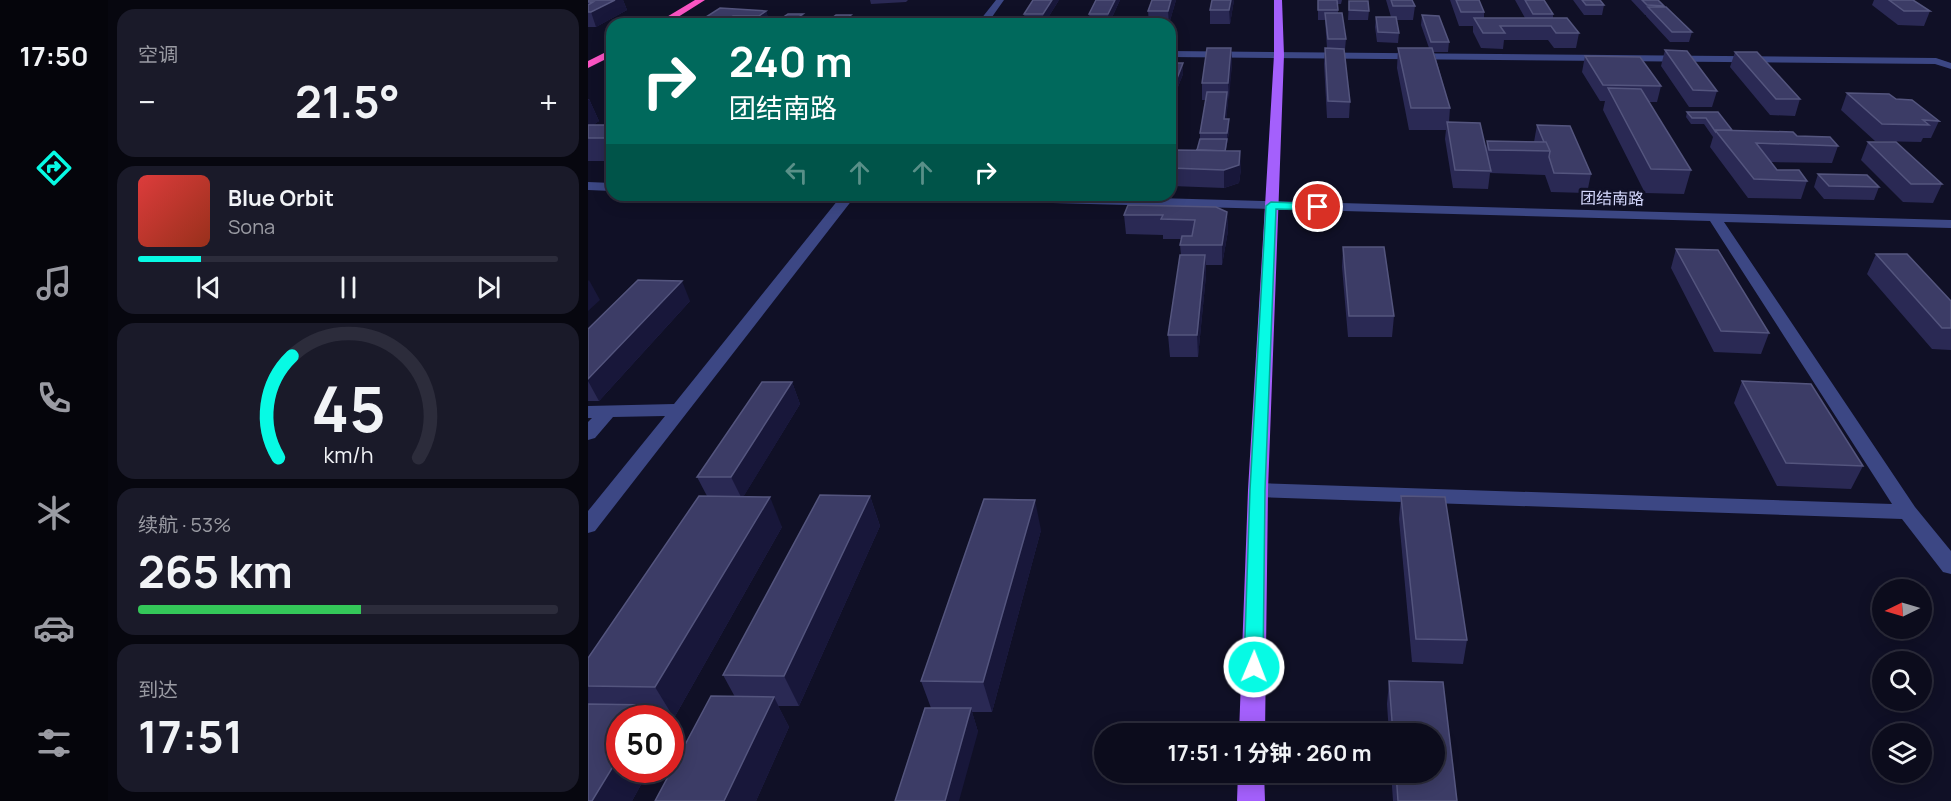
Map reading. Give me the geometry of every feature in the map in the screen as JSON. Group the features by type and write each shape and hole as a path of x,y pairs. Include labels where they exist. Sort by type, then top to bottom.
{"highway":[{"path":"670,18 701,0"},
{"path":"588,66 606,56"}],"main road":[{"path":"1252,723 1258,490 1278,55 1278,0"},
{"path":"1251,783 1251,801"}],"street":[{"path":"986,18 1000,0"},
{"path":"1176,54 1936,61 1951,66"},
{"path":"588,186 606,187"},
{"path":"588,526 844,201"},
{"name":"团结南路","path":"1106,201 1951,224"},
{"path":"1714,217 1908,512 1951,566"},
{"path":"588,412 679,410"},
{"path":"588,434 607,412"},
{"path":"1258,490 1908,512"}],"building":[{"path":"588,0 615,0 588,12 588,5 593,2 588,2"},
{"path":"1033,0 1052,0 1043,14 1024,14"},
{"path":"1096,0 1115,0 1108,14 1089,14"},
{"path":"1152,0 1171,0 1168,11 1148,11"},
{"path":"1212,0 1231,0 1229,10 1210,10"},
{"path":"1318,0 1337,0 1338,10 1318,10"},
{"path":"1391,0 1412,0 1415,6 1393,6"},
{"path":"1456,0 1479,0 1484,12 1461,12"},
{"path":"1525,0 1544,0 1553,14 1533,14"},
{"path":"1582,0 1600,0 1604,5 1586,5"},
{"path":"1642,0 1658,0 1664,6 1647,5"},
{"path":"1889,0 1913,0 1930,11 1904,11"},
{"path":"1349,1 1368,1 1369,11 1349,10"},
{"path":"1648,7 1666,7 1692,32 1672,32"},
{"path":"720,8 766,11 759,16 704,18"},
{"path":"1325,13 1342,13 1346,39 1328,39"},
{"path":"788,14 803,14 797,18 782,18"},
{"path":"836,15 851,15 847,18 832,18"},
{"path":"1422,15 1439,16 1449,42 1431,42"},
{"path":"1376,17 1396,17 1399,33 1378,32"},
{"path":"1474,18 1567,18 1579,33 1556,33 1551,26 1500,26 1505,33 1483,33"},
{"path":"1207,48 1231,48 1228,83 1202,83"},
{"path":"1325,48 1344,49 1350,102 1328,101"},
{"path":"1398,48 1432,48 1450,108 1411,108"},
{"path":"1665,50 1687,51 1717,91 1693,90"},
{"path":"1735,52 1757,52 1800,99 1776,99"},
{"path":"1585,56 1640,57 1661,86 1603,85"},
{"path":"1176,63 1183,63 1176,81"},
{"path":"1608,88 1641,89 1691,170 1651,169"},
{"path":"1207,92 1227,92 1224,119 1229,119 1227,133 1200,133"},
{"path":"1847,93 1889,94 1896,99 1912,100 1939,121 1923,120 1929,125 1882,124"},
{"path":"1687,112 1718,112 1732,130 1715,131 1706,118 1692,118"},
{"path":"1447,122 1480,123 1491,171 1455,170"},
{"path":"588,125 606,125 606,138 588,138"},
{"path":"1537,125 1570,126 1591,174 1554,173 1549,157 1550,151"},
{"path":"1715,130 1793,132 1797,136 1830,137 1838,146 1756,143 1777,170 1799,170 1807,181 1754,179"},
{"path":"1200,139 1227,139 1225,151 1197,150"},
{"path":"1487,141 1546,142 1550,151 1489,150"},
{"path":"1868,142 1896,142 1942,184 1911,184"},
{"path":"1177,150 1240,151 1239,165 1224,170 1176,168"},
{"path":"1818,174 1867,175 1879,187 1829,186"},
{"path":"1128,205 1216,207 1227,212 1222,245 1180,245 1182,236 1192,236 1195,220 1161,219 1163,215 1124,215"},
{"path":"1343,247 1384,247 1394,316 1349,316"},
{"path":"1676,249 1718,250 1769,333 1721,331"},
{"path":"1876,254 1907,254 1951,301 1951,328 1942,328"},
{"path":"1180,255 1205,255 1197,335 1168,335"},
{"path":"638,280 682,281 588,379 588,329"},
{"path":"1742,381 1811,384 1863,466 1786,463"},
{"path":"762,382 792,382 731,477 697,477"},
{"path":"820,495 870,496 784,676 723,675"},
{"path":"699,496 770,497 655,687 588,686 588,658"},
{"path":"1401,496 1445,497 1467,640 1416,639"},
{"path":"984,499 1035,500 983,682 921,681"},
{"path":"1389,681 1443,682 1457,801 1398,801 1397,783 1445,783 1445,723 1392,723"},
{"path":"711,696 774,697 724,801 655,801 665,783 684,783 684,747"},
{"path":"588,704 649,705 606,705 606,778 592,801 588,801"},
{"path":"925,708 971,708 945,801 895,801"}],"route":[{"path":"1254,667 1258,490 1271,206 1318,207"}]}
